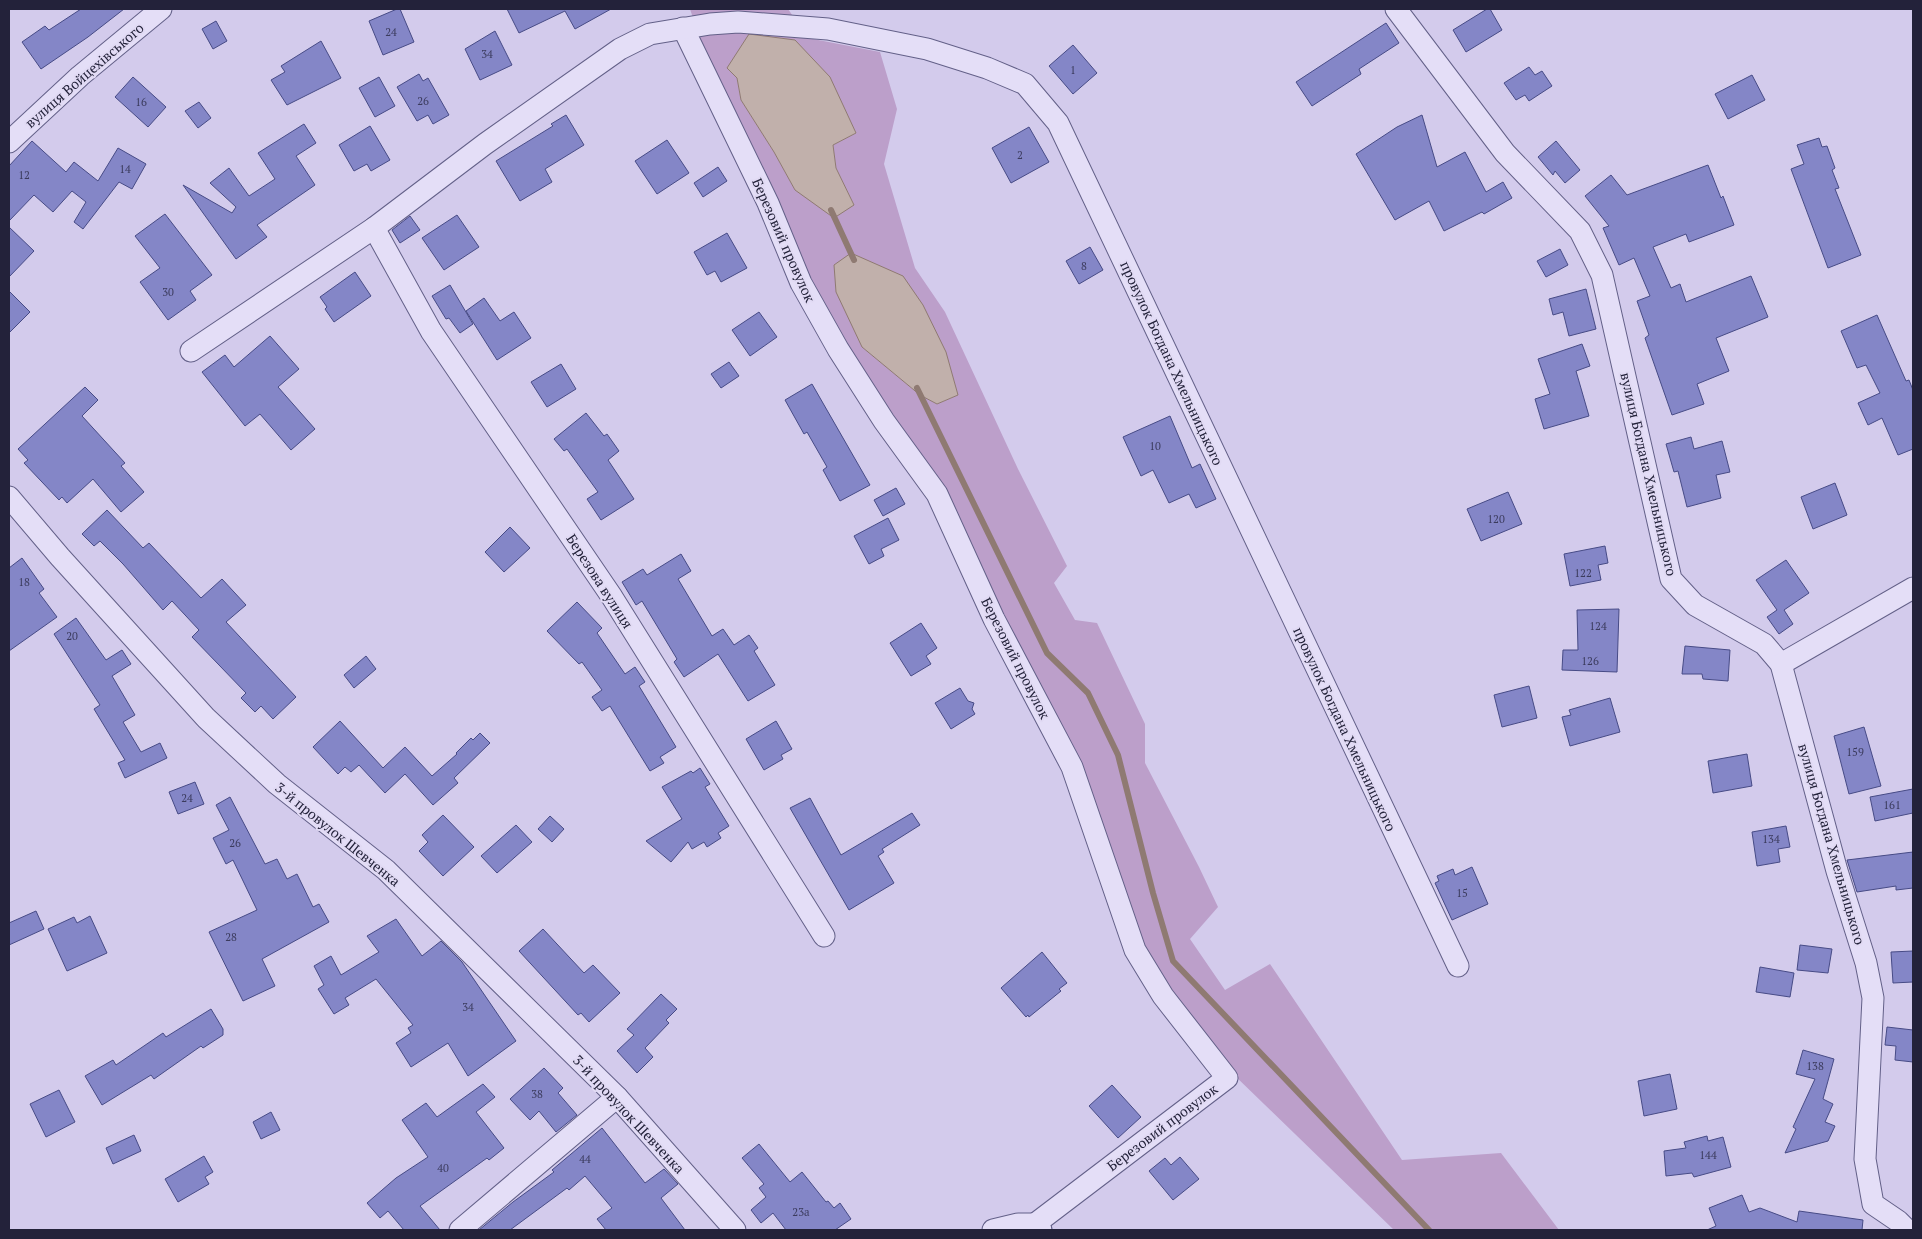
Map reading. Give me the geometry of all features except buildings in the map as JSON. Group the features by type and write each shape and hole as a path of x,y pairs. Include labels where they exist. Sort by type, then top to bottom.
{"street":[{"name":"вулиця Войцехівського","path":"9,142 80,76 161,9"},
{"name":"вулиця Богдана Хмельницького","path":"1396,9 1505,154 1580,231 1602,275 1671,579 1695,605 1764,644 1781,664 1838,871 1866,963 1872,998 1865,1158 1873,1204 1898,1221 1906,1230"},
{"name":"провулок Богдана Хмельницького","path":"191,351 374,228 485,144 620,49 650,34 738,22 828,29 927,50 987,68 1026,84 1058,123 1458,966"},
{"name":"Березовий провулок","path":"683,28 768,202 801,283 848,365 884,421 937,494 994,619 1072,767 1135,950 1163,996 1227,1078 1038,1227"},
{"name":"Березова вулиця","path":"374,228 430,330 612,597 824,936"},
{"name":"3-й провулок Шевченка","path":"9,496 60,557 206,718 277,784 386,870 617,1097 735,1230"},
{"path":"1781,664 1913,588"},
{"path":"460,1230 617,1097"},
{"path":"993,1230 1018,1224 1038,1227"}],"shaded area":[{"path":"690,9 788,9 808,38 880,52 897,109 884,164 915,268 945,312 1018,469 1067,566 1054,583 1075,620 1097,623 1145,724 1145,763 1218,907 1190,939 1225,990 1270,964 1402,1160 1501,1153 1559,1230 1394,1230 1232,1073 1140,948 1078,765 942,489 843,347 774,200 717,90","holes":["795,40 829,77 856,133 833,145 836,168 854,205 795,190 774,152 741,100 737,78","862,347 958,395 937,404 920,395"]},
{"path":"749,34 795,40 830,77 856,133 833,145 836,168 854,205 834,218 795,190 774,152 741,100 737,78 727,68"},
{"path":"851,253 903,276 923,305 946,352 958,395 937,404 920,395 862,347 836,292 834,265"}],"waterway":[{"path":"831,210 854,260"},
{"path":"917,388 1047,653 1088,693 1118,755 1153,893 1173,961 1429,1230"}]}
